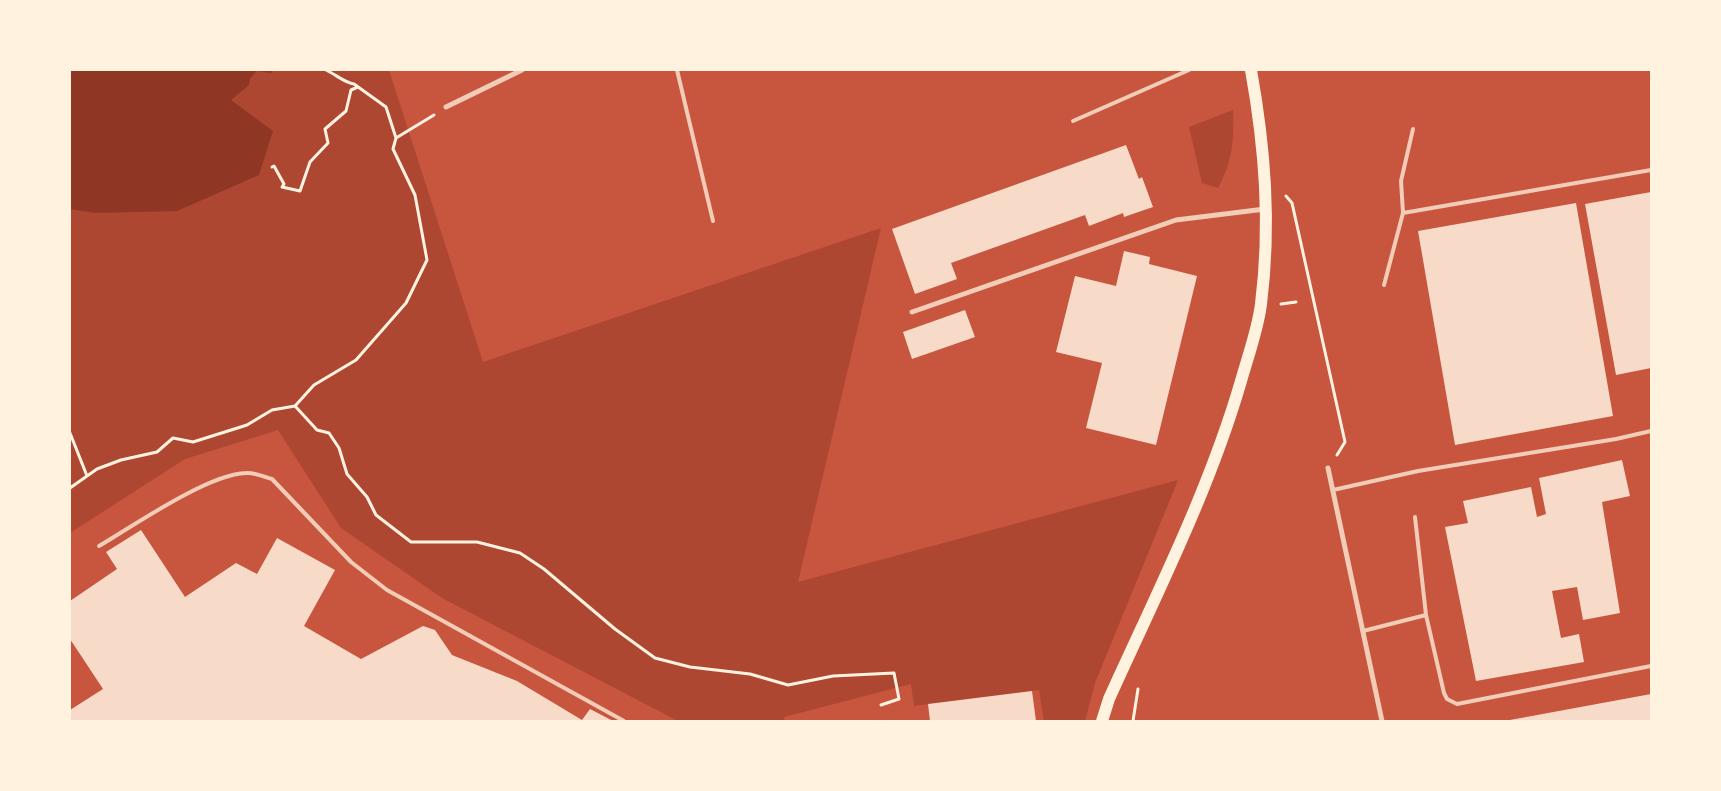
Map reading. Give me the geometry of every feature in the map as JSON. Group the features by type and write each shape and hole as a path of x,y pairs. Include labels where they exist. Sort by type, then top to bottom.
{"main road":[{"path":"1102,721 1109,699 1177,550 1229,423 1261,306 1266,169 1251,70"}],"street":[{"path":"446,107 522,70"},
{"path":"912,312 1176,220 1266,208"},
{"path":"1328,468 1382,721"}],"lane":[{"path":"677,70 713,221"},
{"path":"1073,121 1189,70"},
{"path":"1384,286 1403,212 1401,181 1413,129"},
{"path":"1403,212 1651,170"},
{"path":"1333,490 1418,471 1616,439 1651,431"},
{"path":"99,546 177,499 227,476 247,472 272,479 351,562 387,590 624,721"},
{"path":"1415,517 1426,615 1447,699 1457,704 1651,666"},
{"path":"1363,631 1426,615"}],"path":[{"path":"70,488 97,469 121,460 157,452 172,438 194,442 247,425 272,410 295,406 314,385 356,360 406,303 427,260 415,195 393,149 396,138 386,107 358,87 326,70"},
{"path":"272,167 274,166 284,184 282,187 300,191 310,162 328,143 325,129 346,111 352,90 358,87"},
{"path":"396,138 446,107"},
{"path":"1266,169 1292,203 1345,442 1328,468"},
{"path":"295,406 317,430 329,434 339,448 347,474 367,497 376,515 411,542 477,542 520,553 544,569 615,629 655,658 690,667 750,674 788,685 833,676 894,673 899,699 881,705"},
{"path":"70,433 87,476"}],"shaded area":[{"path":"70,70 389,70 483,362 881,228 798,582 1178,480 1095,683 1085,721 1044,721 1039,690 914,706 911,684 784,717 785,721 678,721 442,598 341,528 278,430 185,459 70,533"},
{"path":"70,70 273,70 271,73 256,71 250,79 249,85 231,100 273,131 259,175 177,211 95,213 70,209"},
{"path":"1233,110 1232,150 1227,168 1218,188 1202,183 1189,127"}],"building":[{"path":"1126,145 1139,179 1142,177 1153,207 1124,217 1123,213 1089,226 1085,215 951,263 957,279 915,294 892,229"},
{"path":"1651,192 1651,368 1616,375 1585,204"},
{"path":"1576,203 1613,416 1455,445 1418,231"},
{"path":"1124,251 1150,257 1149,264 1197,276 1156,445 1086,428 1102,363 1056,352 1075,276 1116,286"},
{"path":"965,310 975,337 912,359 903,332"},
{"path":"1622,460 1630,496 1602,502 1620,613 1583,620 1577,587 1552,591 1561,638 1579,634 1584,662 1476,681 1445,527 1468,523 1463,501 1531,487 1537,517 1546,514 1539,478"},
{"path":"141,530 185,597 236,563 257,574 277,538 335,570 304,626 361,659 423,626 435,630 452,655 517,681 582,720 590,709 613,721 70,721 70,710 103,689 70,639 70,601 117,569 106,552"},
{"path":"1032,691 1036,721 930,721 928,704"},
{"path":"1651,694 1651,721 1510,721 1510,720"}]}
